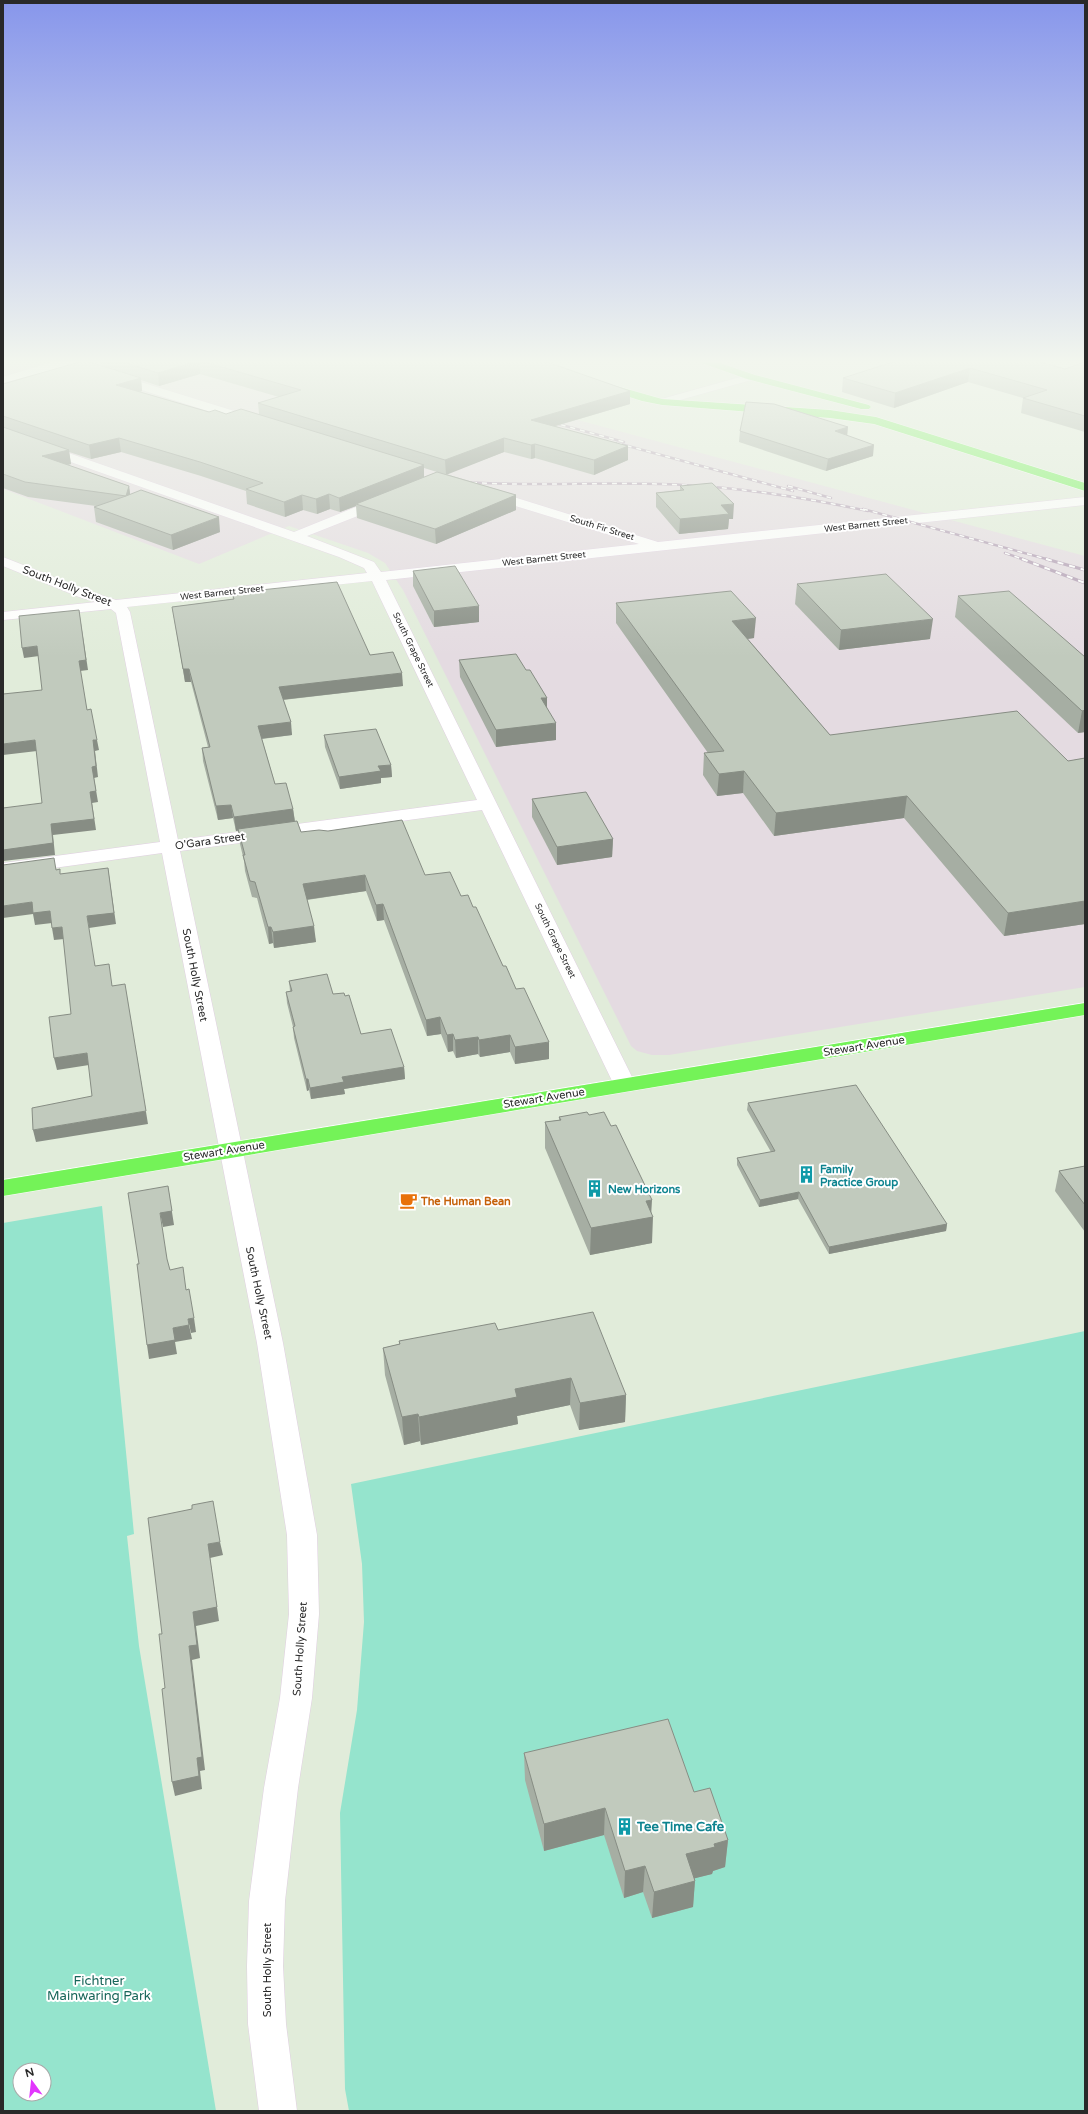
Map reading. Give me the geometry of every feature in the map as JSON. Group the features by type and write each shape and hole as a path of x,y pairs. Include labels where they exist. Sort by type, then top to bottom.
{"main road":[{"path":"998,460 1085,487"},
{"path":"1038,460 1085,474"},
{"name":"Stewart Avenue","path":"3,1188 1085,1009"}],"street":[{"name":"South Grape Street","path":"77,460 296,536 369,565 377,577 489,804 625,1085"},
{"name":"South Fir Street","path":"474,489 661,547"},
{"path":"296,536 398,496"},
{"name":"West Barnett Street","path":"3,616 661,547 1085,500"},
{"name":"South Holly Street","path":"3,561 114,604 120,609 124,616 230,1150 270,1343 302,1535 304,1614 296,1698 281,1788 266,1916 265,1966 267,2024 278,2111"},
{"name":"O'Gara Street","path":"3,869 489,804"}],"shaded area":[{"path":"3,460 726,460 1085,556 1085,987 669,1055 652,1055 637,1051 631,1046 403,590 385,563 368,553 289,526 199,564 3,489"}],"green space":[{"name":"Fichtner Mainwaring Park","path":"102,1206 134,1534 127,1536 139,1646 216,2111 3,2111 3,1223"},
{"path":"1085,1331 1085,2111 349,2111 345,2089 340,1813 357,1710 364,1622 362,1564 351,1484"}],"building":[{"path":"3,460 53,460 129,486 126,496 25,482 3,474"},
{"path":"192,460 407,460 424,465 339,498 329,494 316,499 302,495 284,502 246,489 263,483"},
{"path":"437,472 516,495 435,529 356,504"},
{"path":"712,483 734,504 721,505 729,514 680,519 656,493 684,490 680,486"},
{"path":"141,490 219,517 171,535 94,507"},
{"path":"455,566 479,606 434,611 413,571"},
{"path":"886,574 933,619 841,630 797,584"},
{"path":"337,582 370,655 393,652 402,673 279,687 291,722 258,726 275,784 286,783 293,809 234,817 231,805 216,806 202,748 210,747 189,669 183,669 172,607 234,599 232,593"},
{"path":"731,591 756,618 732,621 830,735 1017,711 1068,761 1085,758 1085,901 1008,913 907,796 776,813 744,771 719,774 704,753 724,751 616,603"},
{"path":"1009,591 1085,657 1085,710 1082,711 958,596"},
{"path":"79,610 86,660 79,661 87,710 91,709 97,740 93,740 96,766 92,767 96,791 90,792 94,819 51,824 53,843 3,850 3,808 42,803 35,740 3,744 3,694 42,690 37,646 22,648 19,616"},
{"path":"516,654 526,670 530,670 547,698 541,698 556,723 496,730 459,660"},
{"path":"376,729 391,765 378,766 381,771 339,777 324,735"},
{"path":"586,792 613,839 557,847 532,799"},
{"path":"402,820 425,875 450,872 461,896 468,895 473,907 476,907 503,966 506,966 516,989 524,988 549,1042 515,1047 510,1035 479,1040 478,1037 455,1040 453,1034 447,1035 440,1017 426,1020 383,904 376,905 365,875 303,884 314,926 273,932 271,927 268,927 255,882 250,881 238,829 297,821 301,832 319,830 328,831"},
{"path":"54,858 56,870 60,869 60,874 108,868 114,913 87,916 95,966 109,964 112,986 125,984 146,1111 33,1130 32,1108 92,1096 87,1053 54,1058 49,1017 71,1014 62,927 52,928 50,911 33,913 32,902 3,906 3,865"},
{"path":"327,974 333,994 344,993 345,996 349,995 361,1034 391,1029 404,1067 342,1077 344,1082 310,1088 308,1079 306,1079 293,1027 295,1026 286,992 292,991 289,981"},
{"name":"Family Practice Group","path":"856,1085 947,1224 829,1247 799,1192 760,1200 737,1158 775,1151 748,1103"},
{"name":"New Horizons","path":"587,1112 589,1115 604,1112 611,1126 616,1125 652,1200 646,1201 653,1217 591,1228 545,1122 561,1120 559,1117"},
{"path":"1085,1166 1085,1205 1059,1171"},
{"path":"168,1186 172,1211 160,1213 167,1259 170,1270 183,1267 186,1290 189,1289 194,1318 188,1319 189,1325 173,1328 175,1340 147,1345 137,1264 139,1264 128,1193"},
{"path":"593,1312 626,1395 580,1403 571,1378 515,1389 517,1397 419,1417 418,1414 402,1417 383,1348 400,1344 399,1341 495,1323 498,1330"},
{"path":"213,1501 220,1542 208,1544 217,1607 193,1612 197,1645 189,1646 202,1757 197,1758 199,1776 172,1782 162,1689 165,1688 159,1634 162,1634 148,1518 192,1509 192,1505"},
{"name":"Tee Time Cafe","path":"668,1719 694,1792 710,1788 728,1840 714,1844 715,1847 686,1854 695,1881 654,1892 645,1866 625,1871 605,1808 544,1824 524,1753"}],"railway":[{"path":"678,460 793,491"},
{"path":"462,482 706,486 776,494 868,511"},
{"path":"788,486 831,498"},
{"path":"863,509 1050,560"},
{"path":"1005,553 1025,560"},
{"path":"1022,559 1085,583"},
{"path":"1046,559 1085,570"}],"place":[{"name":"Family Practice Group","path":"807,1175"},
{"name":"New Horizons","path":"595,1189"},
{"name":"The Human Bean","path":"408,1201"},
{"name":"Tee Time Cafe","path":"624,1827"}]}
